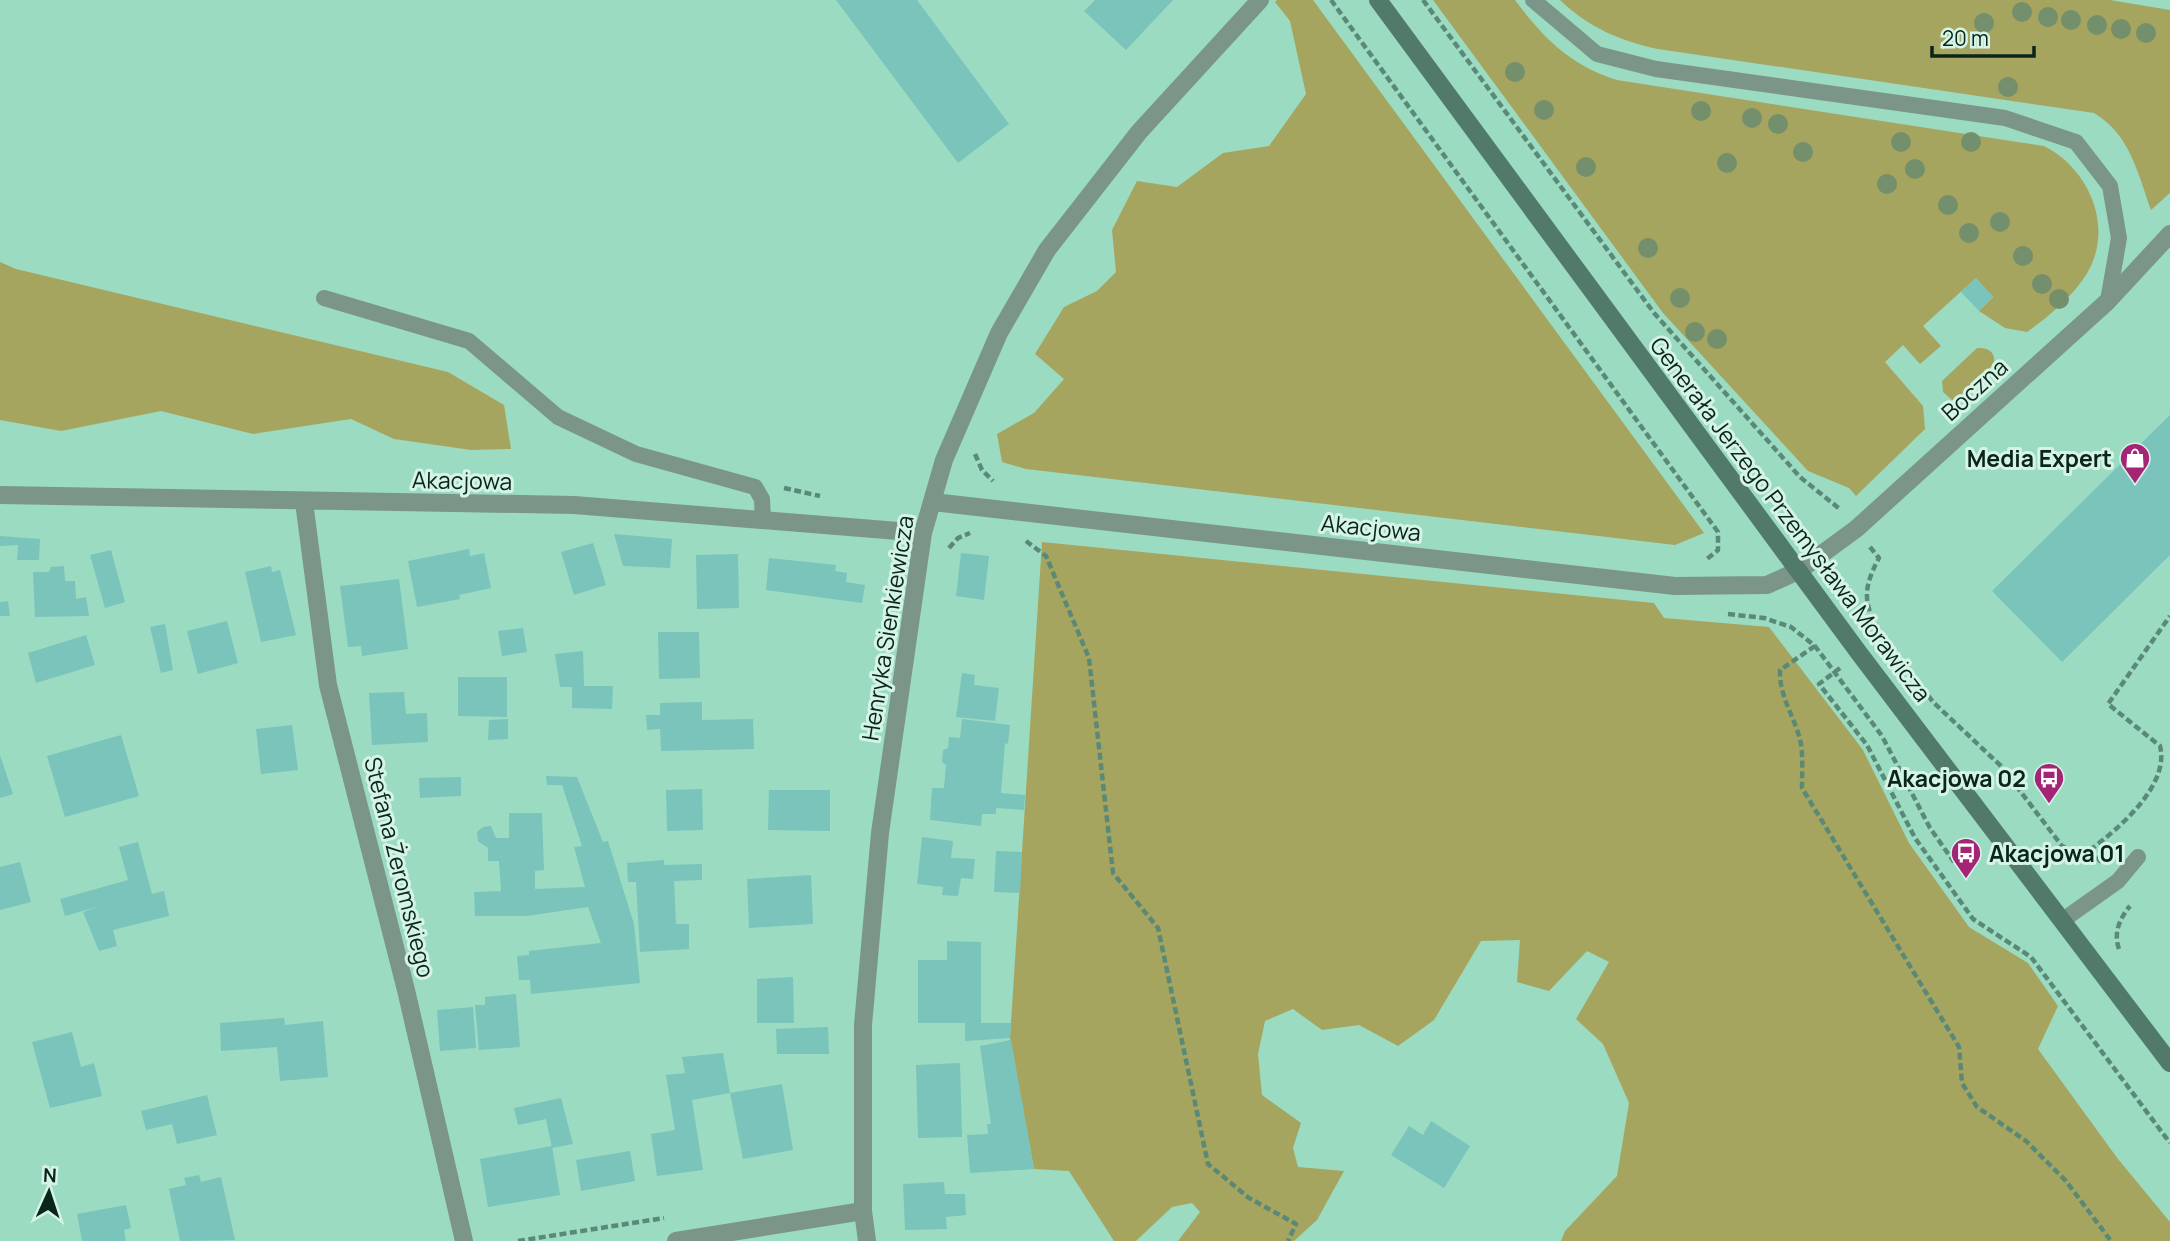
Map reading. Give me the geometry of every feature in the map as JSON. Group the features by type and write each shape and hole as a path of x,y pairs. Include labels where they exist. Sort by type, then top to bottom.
{"street":[{"name":"Henryka Sienkiewicza","path":"867,1241 863,1211 863,1025 880,833 923,533 962,412 999,333 1047,250 1139,132 1260,0"},
{"name":"Generała Jerzego Przemysława Morawicza","path":"1378,0 1800,569 1859,653 2170,1063"},
{"name":"Boczna","path":"1800,569 1856,529 2108,301 2170,234"},
{"name":"Akacjowa","path":"0,495 574,505 923,533"},
{"name":"Stefana Żeromskiego","path":"304,502 328,685 407,990 464,1241"},
{"name":"Akacjowa","path":"933,502 1675,586 1767,585 1800,569"},
{"path":"676,1241 863,1211"}],"lane":[{"path":"1533,0 1597,54 1657,69 2005,118 2076,142 2110,186 2119,238 2108,301"},
{"path":"324,298 469,341 558,417 636,454 755,487 762,499 763,520"},
{"path":"2063,920 2118,881 2138,857"}],"path":[{"path":"1331,0 1718,532 1718,550 1706,561"},
{"path":"1423,0 1654,313 1800,477 1840,509 1879,558 1866,581 1867,606 1873,623 1893,651"},
{"path":"974,443 982,470 997,484"},
{"path":"1016,533 1046,556 1089,659 1112,873 1158,928 1209,1164 1249,1198 1296,1224 1288,1241"},
{"path":"1725,614 1777,622 1791,627 1815,646 1882,736 1930,828 1954,862"},
{"path":"1917,681 1933,702 2001,766 2062,846 2074,853 2090,850 2133,817 2165,773 2164,753 2160,746 2108,704 2170,617"},
{"path":"1882,635 1819,684 1867,745 1915,838 1973,919 2031,957 2170,1143"},
{"path":"1815,646 1780,670 1787,712 1801,742 1802,789 1959,1047 1962,1083 1977,1107 2034,1149 2066,1181 2111,1241"},
{"path":"2090,850 2135,900 2121,917 2115,940 2122,957"},
{"path":"518,1241 668,1217"}],"shaded area":[{"path":"1313,0 1704,533 1675,545 1026,469 1002,462 997,434 1034,413 1064,379 1035,354 1064,307 1097,291 1116,272 1112,230 1137,181 1177,187 1223,153 1269,146 1306,94 1290,21 1275,2"},
{"path":"1433,0 1515,0 1536,27 1559,49 1586,67 1617,80 2044,146 2072,167 2091,197 2098,231 2097,248 2091,266 2063,303 2027,332 2005,328 1979,311 1993,297 1976,278 1923,326 1941,346 1920,364 1903,345 1885,362 1923,406 1925,429 1856,496 1849,488 1808,471 1663,313"},
{"path":"1560,0 2110,0 2170,10 2170,193 2151,210 2137,169 2124,143 2106,122 2094,113 1658,49 1605,32"},
{"path":"0,262 16,269 448,372 504,405 511,449 471,450 394,439 351,419 253,434 161,411 61,431 0,420"},
{"path":"1977,348 1990,351 1994,356 1994,364 1959,398 1952,400 1943,392 1942,381"},
{"path":"1042,542 1654,603 1664,618 1769,627 1863,750 1909,843 1969,927 2028,963 2058,1006 2038,1049 2118,1159 2170,1222 2170,1241 1561,1241 1565,1231 1617,1176 1629,1103 1603,1044 1576,1019 1609,962 1587,951 1549,991 1517,982 1520,940 1481,941 1434,1020 1398,1046 1359,1025 1322,1030 1293,1009 1265,1021 1258,1054 1262,1095 1301,1123 1293,1148 1298,1167 1344,1171 1317,1220 1294,1241 1178,1241 1200,1212 1192,1203 1172,1207 1136,1241 1114,1241 1069,1171 1034,1169 1010,1038"}],"building":[{"path":"836,0 917,0 1009,124 958,163"},
{"path":"1095,0 1173,0 1126,50 1084,11"},
{"path":"1976,278 1993,297 1979,311 1961,292"},
{"name":"Media Expert","path":"2170,415 2170,555 2062,662 1992,591"},
{"path":"614,534 672,539 670,568 623,566"},
{"path":"0,536 40,539 39,560 17,560 18,545 0,546"},
{"path":"593,543 606,585 574,595 561,552"},
{"path":"469,549 470,556 484,553 491,588 459,595 460,599 417,607 408,561"},
{"path":"111,550 125,602 105,608 90,555"},
{"path":"961,553 989,556 984,600 956,596"},
{"path":"738,554 739,608 697,609 696,555"},
{"path":"769,558 836,565 835,571 847,573 846,582 865,585 862,603 766,590"},
{"path":"64,566 65,581 75,581 76,599 86,597 89,616 35,617 33,572 49,572 51,567"},
{"path":"271,566 272,572 280,570 296,635 261,642 245,572"},
{"path":"399,579 408,649 362,656 361,646 348,647 340,586"},
{"path":"8,601 10,616 0,616 0,602"},
{"path":"227,621 238,663 198,674 187,631"},
{"path":"165,624 173,670 161,673 150,627"},
{"path":"523,628 527,652 502,656 498,631"},
{"path":"658,632 699,632 700,678 659,679"},
{"path":"86,635 95,665 36,683 28,653"},
{"path":"583,651 584,686 613,686 612,709 572,708 572,687 560,687 555,654"},
{"path":"962,673 975,675 974,685 999,688 995,721 956,717"},
{"path":"458,677 507,677 507,717 458,716"},
{"path":"404,692 406,714 427,713 428,742 372,745 369,693"},
{"path":"702,702 702,720 753,719 754,749 661,751 660,729 647,730 646,715 660,715 660,703"},
{"path":"508,719 508,739 488,740 489,720"},
{"path":"962,719 1010,725 1008,744 1005,743 1001,793 1025,795 1024,810 996,808 996,814 982,814 981,826 930,820 932,788 944,788 946,765 942,762 943,750 948,748 949,737 960,738"},
{"path":"292,725 298,770 261,774 256,729"},
{"path":"121,735 139,796 65,817 47,756"},
{"path":"0,755 13,794 0,798"},
{"path":"546,776 577,777 603,842 608,841 634,924 640,983 531,994 530,980 519,980 517,956 529,955 529,951 601,943 588,907 527,916 475,916 474,892 501,891 499,861 488,861 488,848 478,841 477,832 483,827 491,826 496,838 509,838 509,813 542,813 544,870 535,871 535,889 585,887 574,847 582,846 562,785 547,785"},
{"path":"461,777 461,796 420,798 419,778"},
{"path":"702,789 703,830 667,831 666,790"},
{"path":"769,790 830,790 830,831 768,830"},
{"path":"922,837 953,841 951,858 975,859 973,879 961,878 958,896 942,895 943,887 917,884"},
{"path":"138,842 152,894 164,891 169,916 113,930 117,946 99,951 83,912 100,906 65,916 60,899 128,880 119,847"},
{"path":"996,851 1022,852 1020,893 994,892"},
{"path":"664,860 664,865 702,864 702,880 674,881 676,924 689,924 689,949 640,952 636,882 628,882 627,863"},
{"path":"20,862 31,902 0,910 0,867"},
{"path":"811,875 813,924 749,928 747,879"},
{"path":"947,941 981,942 981,1023 1011,1023 1010,1038 965,1041 965,1023 918,1023 918,960 947,960"},
{"path":"793,977 794,1023 757,1023 757,979"},
{"path":"516,994 520,1047 479,1050 475,1005 485,1005 485,997"},
{"path":"473,1007 476,1048 440,1051 437,1010"},
{"path":"284,1018 285,1025 323,1021 328,1077 280,1081 277,1047 221,1051 220,1023"},
{"path":"828,1027 829,1054 777,1054 776,1029"},
{"path":"72,1032 81,1067 94,1063 102,1096 50,1108 32,1042"},
{"path":"1011,1040 1034,1169 970,1173 967,1135 988,1134 987,1124 991,1124 980,1046"},
{"path":"723,1053 730,1093 692,1100 703,1170 657,1176 651,1134 675,1130 666,1075 685,1073 682,1057"},
{"path":"960,1063 962,1137 918,1138 916,1065"},
{"path":"782,1084 793,1150 743,1159 730,1093"},
{"path":"207,1095 217,1135 177,1144 172,1124 146,1130 141,1111"},
{"path":"561,1098 573,1144 552,1148 546,1119 518,1125 514,1108"},
{"path":"1431,1121 1470,1146 1444,1188 1391,1155 1409,1126 1423,1135"},
{"path":"552,1146 560,1195 488,1207 480,1159"},
{"path":"630,1151 635,1181 581,1191 576,1160"},
{"path":"199,1175 201,1182 221,1177 235,1240 180,1241 169,1189 186,1185 184,1178"},
{"path":"944,1182 945,1194 965,1194 966,1215 946,1217 947,1229 905,1230 903,1184"},
{"path":"126,1205 131,1228 124,1230 126,1241 82,1241 77,1214"}],"place":[{"name":"Media Expert","path":"2135,485"},
{"name":"Akacjowa 02","path":"2049,805"},
{"name":"Akacjowa 01","path":"1966,880"}]}
